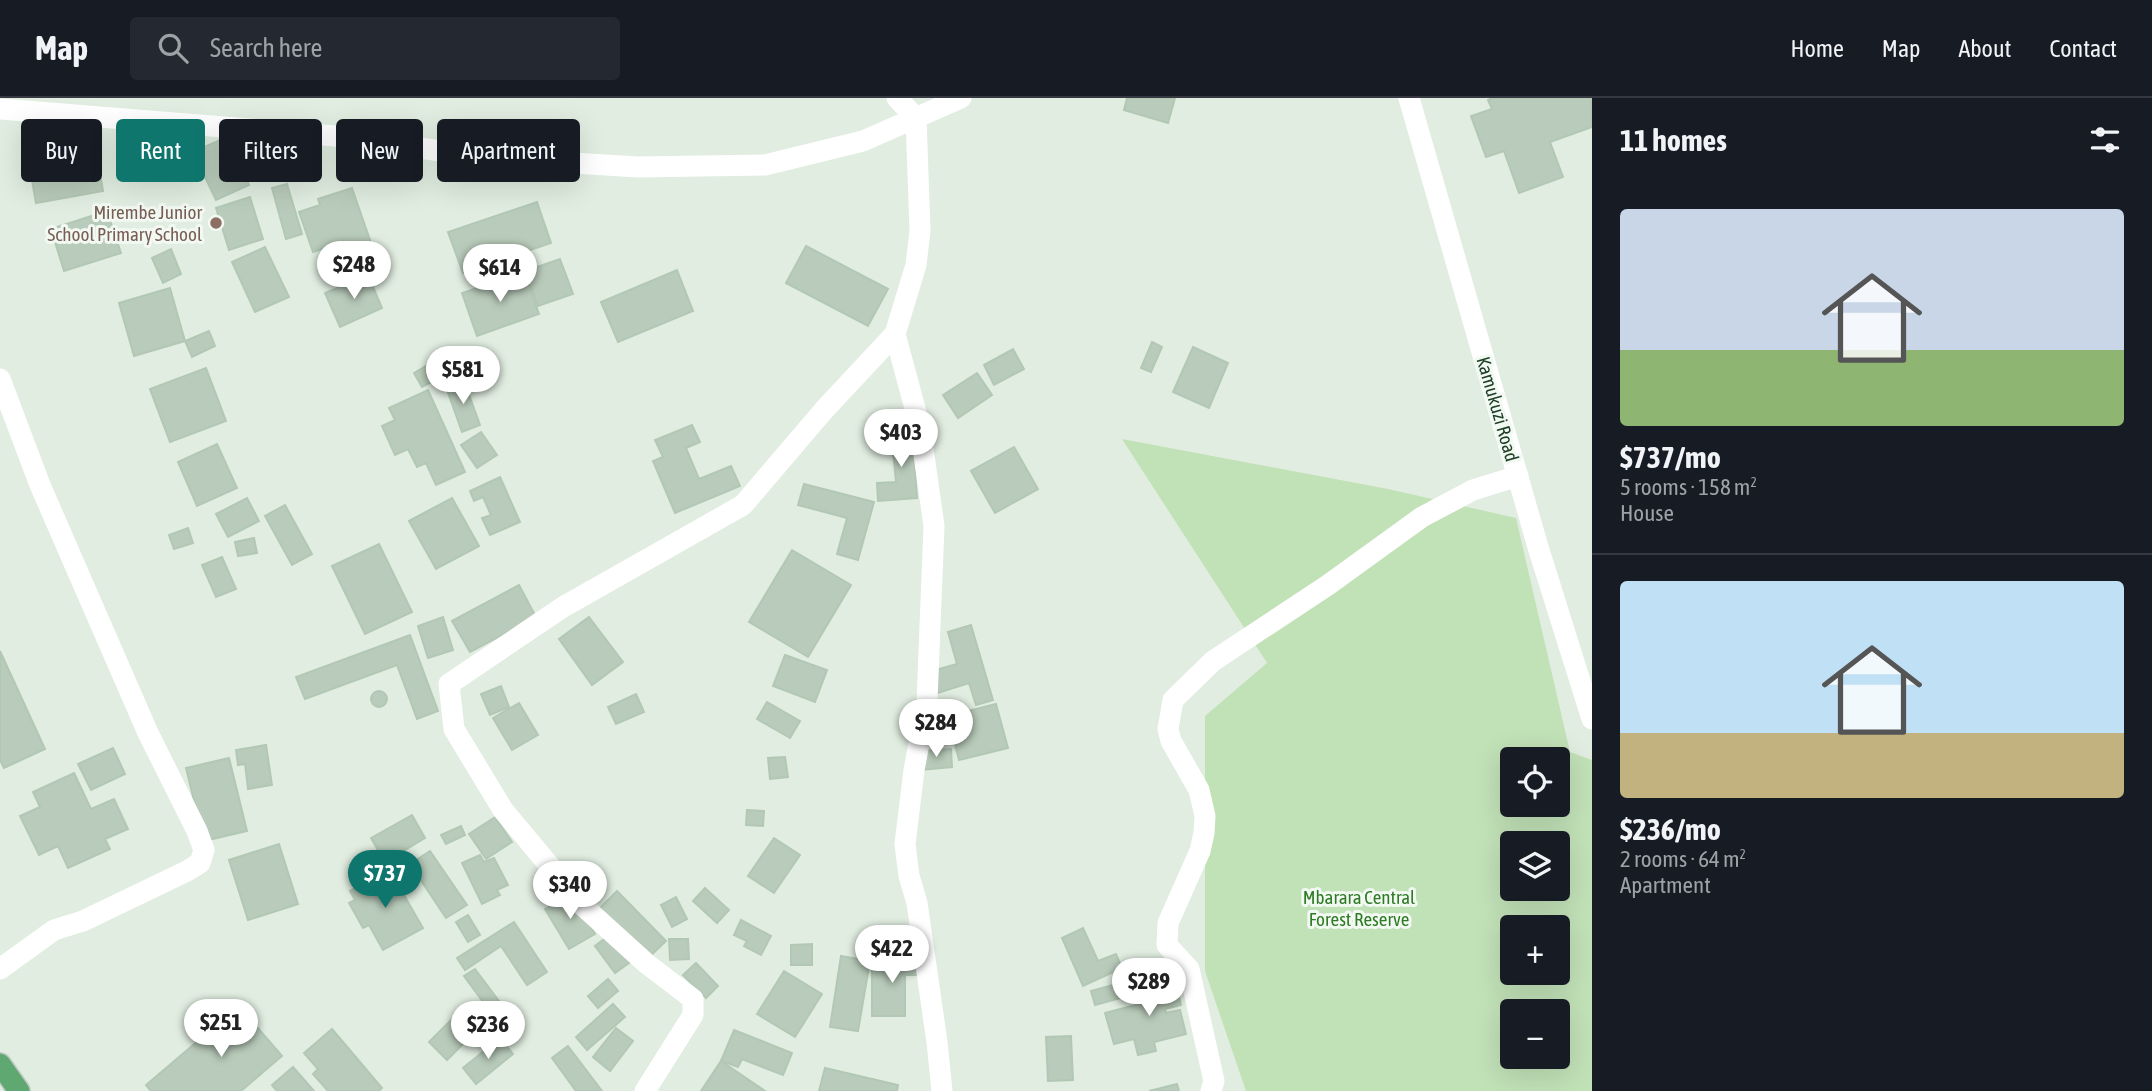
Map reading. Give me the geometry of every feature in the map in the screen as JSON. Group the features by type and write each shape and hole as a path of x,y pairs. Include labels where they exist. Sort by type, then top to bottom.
{"main road":[{"path":"0,1064 19,1091"}],"street":[{"path":"645,1091 693,1015 693,999 647,964 583,906 503,810 454,729 449,684 563,607 743,506 824,410 894,334 916,265 920,231 916,118 897,98"},
{"path":"0,109 335,136 490,158 638,167 765,165 863,141 961,98"},
{"name":"Kamukuzi Road","path":"1409,98 1517,476 1592,719"},
{"path":"894,334 920,427 934,526 927,701 914,770 905,844 909,876 917,903 942,1091"},
{"path":"0,379 40,485 148,733 204,850 200,863 187,871 83,921 54,930 0,969"},
{"path":"1211,1091 1214,1081 1189,969 1167,945 1168,923 1200,851 1205,816 1199,790 1171,741 1168,729 1173,700 1213,661 1328,585 1422,517 1473,490 1517,476"}],"green space":[{"name":"Mbarara Central Forest Reserve","path":"1122,439 1388,489 1516,518 1569,747 1500,747 1500,817 1570,817 1570,752 1592,760 1592,1091 1246,1091 1205,971 1205,716 1267,663"}],"building":[{"path":"1127,98 1175,98 1168,123 1124,110"},
{"path":"1591,98 1592,127 1550,142 1563,177 1519,193 1504,151 1486,157 1471,116 1492,109 1488,100"},
{"path":"219,141 219,182 248,182 249,185 216,200 205,177 205,147"},
{"path":"32,182 101,182 103,191 36,203"},
{"path":"287,184 302,234 286,239 272,188"},
{"path":"352,188 372,246 338,258 334,245 313,252 299,212 320,205 318,199"},
{"path":"250,197 263,239 229,250 216,208"},
{"path":"537,202 551,243 463,273 448,232"},
{"path":"107,211 121,253 64,271 51,229"},
{"path":"806,246 888,289 868,326 786,283"},
{"path":"265,247 289,297 255,312 232,262"},
{"path":"171,249 181,274 163,283 152,258"},
{"path":"560,259 573,294 538,306 525,271"},
{"path":"677,270 693,311 618,342 601,302"},
{"path":"524,272 539,314 477,336 462,293"},
{"path":"368,275 382,308 340,327 325,293"},
{"path":"170,288 185,341 134,356 119,303"},
{"path":"209,331 215,346 192,357 185,341"},
{"path":"1152,342 1162,347 1151,372 1141,368"},
{"path":"1193,347 1228,363 1209,408 1173,392"},
{"path":"1013,349 1024,369 994,385 984,365"},
{"path":"439,358 448,373 422,387 414,373"},
{"path":"206,368 226,421 170,442 150,389"},
{"path":"977,373 992,395 958,418 943,395"},
{"path":"464,381 480,425 462,432 446,387"},
{"path":"428,390 465,472 436,485 426,463 417,467 408,449 395,455 382,426 395,420 389,408"},
{"path":"692,425 700,442 686,448 699,479 731,466 740,486 675,513 653,461 663,457 655,440"},
{"path":"912,429 917,498 878,501 877,483 896,482 891,430"},
{"path":"481,432 497,455 477,468 461,445"},
{"path":"217,444 237,488 197,506 178,462"},
{"path":"1014,447 1038,489 995,513 971,471"},
{"path":"500,477 520,522 490,535 482,518 491,515 483,497 474,501 470,491"},
{"path":"804,484 874,502 858,560 837,554 847,518 798,505"},
{"path":"247,498 259,521 228,537 216,514"},
{"path":"452,498 479,546 436,569 409,521"},
{"path":"285,505 312,554 292,565 265,516"},
{"path":"188,528 193,543 174,549 169,535"},
{"path":"254,538 257,553 238,556 235,542"},
{"path":"379,544 412,612 365,634 332,566"},
{"path":"792,550 851,585 808,657 749,622"},
{"path":"222,557 236,589 216,597 202,565"},
{"path":"519,585 536,617 470,652 452,621"},
{"path":"443,617 453,650 428,658 418,626"},
{"path":"589,617 623,662 592,685 559,639"},
{"path":"971,625 993,700 976,705 969,683 938,693 932,671 957,664 948,632"},
{"path":"410,635 438,711 417,719 397,665 305,699 296,677"},
{"path":"0,651 45,749 4,768 0,760"},
{"path":"785,655 827,670 815,702 773,686"},
{"path":"501,686 509,707 490,715 481,694"},
{"path":"379,691 385,693 385,705 379,707 373,705 371,699 373,693"},
{"path":"636,694 644,712 616,724 608,707"},
{"path":"767,702 800,721 790,738 757,719"},
{"path":"519,703 538,735 512,750 493,718"},
{"path":"996,704 1008,748 959,760 948,716"},
{"path":"266,745 272,785 248,789 245,764 238,765 236,750"},
{"path":"113,748 125,774 91,790 78,764"},
{"path":"951,749 952,767 921,770 920,751"},
{"path":"785,757 788,777 770,779 768,758"},
{"path":"229,758 247,831 204,841 186,768"},
{"path":"74,773 91,809 114,799 128,829 105,839 110,849 68,868 58,846 39,855 20,816 40,807 33,792"},
{"path":"747,810 764,811 763,826 746,825"},
{"path":"412,815 425,838 385,862 371,838"},
{"path":"495,817 512,842 486,859 469,834"},
{"path":"461,826 465,835 446,844 441,835"},
{"path":"774,838 800,855 774,893 748,876"},
{"path":"279,844 298,904 248,920 229,860"},
{"path":"430,851 467,905 446,918 410,864"},
{"path":"480,855 484,862 494,858 508,885 497,890 500,895 482,904 462,863"},
{"path":"389,869 423,928 383,950 369,925 363,928 349,903 355,900 350,891"},
{"path":"705,888 729,910 717,923 693,901"},
{"path":"617,891 666,941 645,961 597,911"},
{"path":"571,894 595,934 569,949 545,909"},
{"path":"676,897 687,919 672,927 661,905"},
{"path":"468,915 480,935 468,942 456,922"},
{"path":"741,920 771,936 761,955 744,946 747,941 734,935"},
{"path":"514,922 547,972 527,985 501,946 465,970 457,958"},
{"path":"1083,928 1098,961 1116,954 1122,968 1083,986 1062,938"},
{"path":"612,933 633,960 615,973 595,946"},
{"path":"669,939 688,939 689,959 670,960"},
{"path":"812,944 812,965 791,965 791,945"},
{"path":"895,955 920,955 920,975 905,975 905,1016 872,1016 872,963 895,963"},
{"path":"841,956 870,961 858,1031 830,1027"},
{"path":"696,963 718,986 706,998 683,975"},
{"path":"475,969 508,1013 497,1021 464,976"},
{"path":"784,971 822,994 795,1037 757,1014"},
{"path":"1173,974 1181,1005 1165,1009 1166,1013 1180,1010 1186,1034 1154,1042 1156,1051 1138,1055 1134,1039 1114,1044 1105,1013 1155,1000 1150,980"},
{"path":"1139,978 1142,992 1095,1005 1091,991"},
{"path":"608,979 618,991 598,1008 588,996"},
{"path":"613,1004 625,1017 587,1050 576,1037"},
{"path":"239,1006 282,1056 241,1091 151,1091 146,1085"},
{"path":"456,1015 474,1033 447,1060 429,1042"},
{"path":"616,1028 633,1041 610,1071 593,1057"},
{"path":"332,1029 382,1088 379,1091 328,1091 313,1074 318,1069 304,1053"},
{"path":"734,1030 792,1053 783,1075 742,1059 738,1067 721,1061"},
{"path":"1071,1036 1073,1080 1048,1081 1046,1037"},
{"path":"500,1038 513,1054 476,1084 463,1068"},
{"path":"568,1046 602,1091 576,1091 552,1058"},
{"path":"721,1061 765,1091 701,1091"},
{"path":"293,1067 314,1091 277,1091 272,1085"},
{"path":"825,1068 898,1085 897,1091 819,1091"},
{"path":"1177,1084 1179,1091 1149,1091"}],"place":[{"name":"Mirembe Junior School Primary School","path":"216,223"}]}
